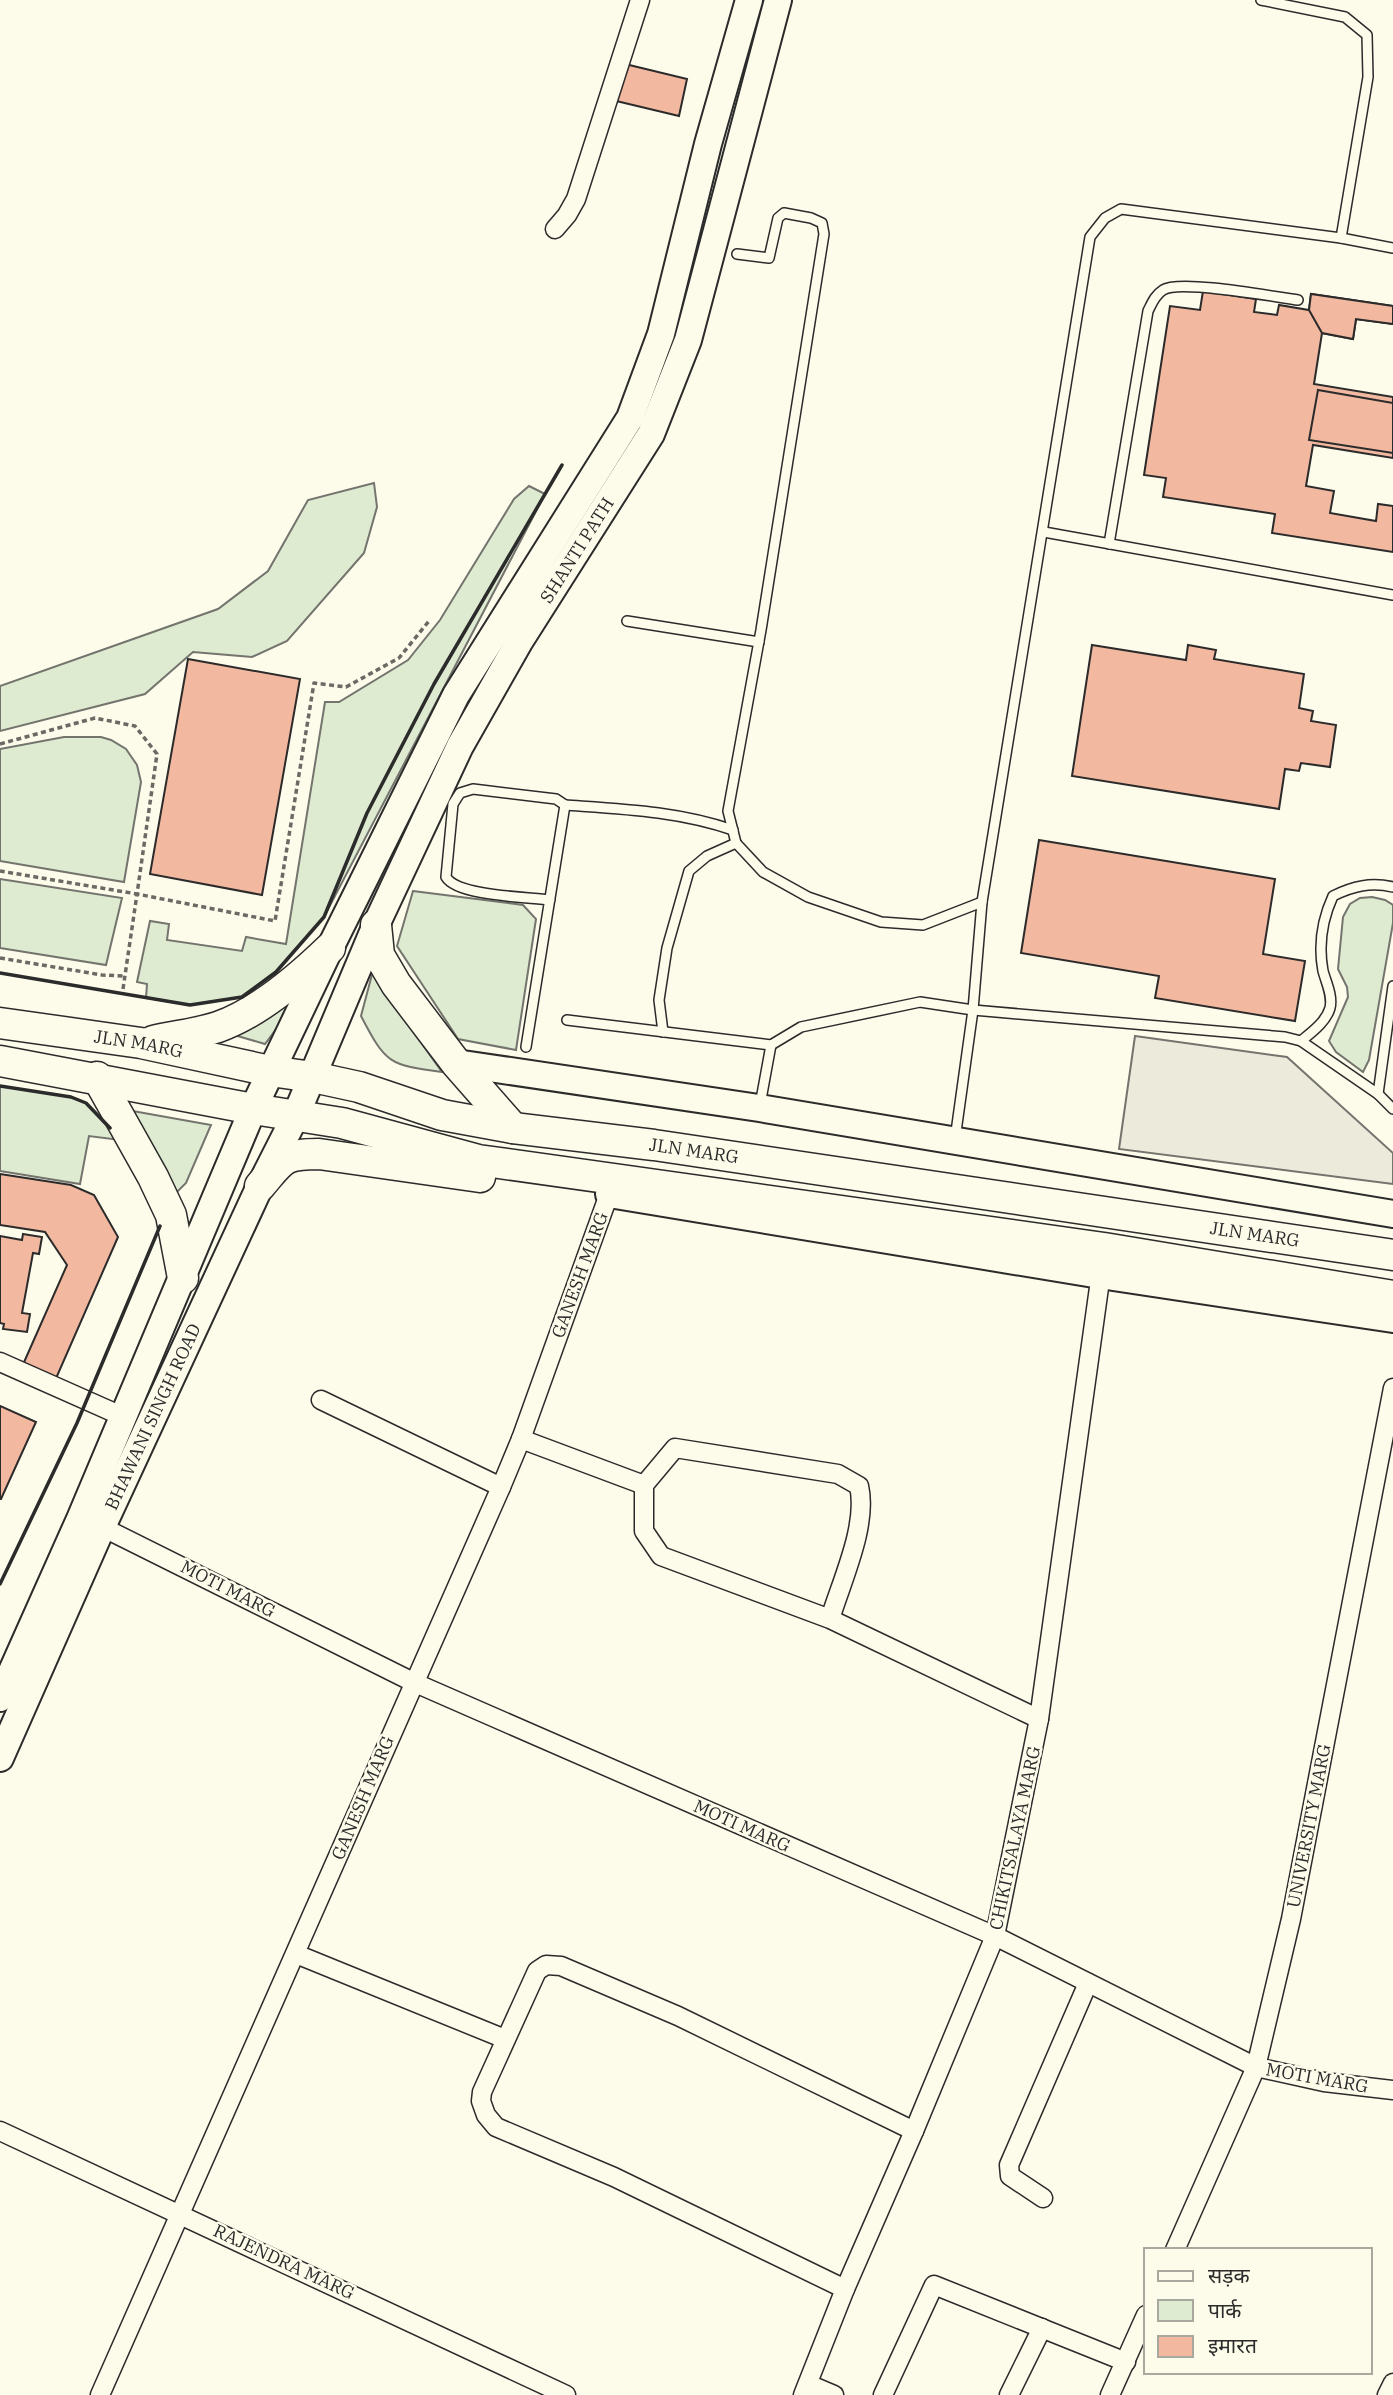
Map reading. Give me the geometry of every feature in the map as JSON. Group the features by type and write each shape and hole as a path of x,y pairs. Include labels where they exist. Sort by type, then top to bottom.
{"main road":[{"name":"BHAWANI SINGH ROAD","path":"0,1698 13,1658 124,1417 253,1109 330,947 456,695 630,418 661,334 708,145 749,0"},
{"name":"SHANTI PATH","path":"313,1077 376,925 460,746 519,642 652,434 688,340 778,0"},
{"path":"376,925 379,955 396,984 456,1063 513,1128"},
{"path":"142,1043 220,1026 265,1002 314,964 330,947"},
{"name":"JLN MARG","path":"0,1023 142,1043 270,1071 313,1077 359,1087 442,1115 513,1128 667,1147 1393,1255"},
{"path":"0,1061 97,1077 253,1109 342,1123 478,1160 615,1188"},
{"path":"456,1063 760,1108 1393,1214"},
{"path":"97,1077 171,1215 183,1278"},
{"name":"BHAWANI SINGH ROAD","path":"0,1758 102,1527 313,1077"},
{"path":"260,1186 281,1162 293,1154 319,1154 615,1188 1102,1262 1393,1296"},
{"path":"1102,1262 1393,1319"}],"street":[{"path":"555,229 576,199 640,0"},
{"name":"GANESH MARG","path":"100,2395 501,1488 615,1188"},
{"name":"CHIKITSALAYA MARG","path":"805,2390 845,2289 996,1936 1040,1719 1102,1262"},
{"path":"0,1362 124,1417"},
{"name":"UNIVERSITY MARG","path":"1176,2248 1256,2067 1291,1919 1393,1388"},
{"path":"321,1400 501,1488"},
{"path":"521,1439 644,1485"},
{"path":"830,1619 857,1530 862,1500 859,1486 838,1474 675,1448 644,1485 644,1531 661,1556 830,1619 1040,1719"},
{"name":"MOTI MARG","path":"102,1527 413,1682 996,1936 1256,2067 1324,2082 1393,2090"},
{"path":"296,1954 505,2039"},
{"path":"845,2289 614,2177 496,2127 486,2115 481,2101 482,2092 505,2039 537,1971 546,1965 561,1966 678,2015 914,2132"},
{"path":"1043,2198 1010,2176 1009,2165 1088,1983"},
{"name":"RAJENDRA MARG","path":"0,2130 566,2395"},
{"path":"883,2395 934,2285 1126,2362"},
{"path":"1110,2395 1144,2320"},
{"path":"1009,2395 1042,2328"},
{"path":"1387,2395 1393,2383"},
{"path":"805,2390 834,2395"}],"lane":[{"path":"1261,0 1345,18 1367,35 1368,77 1341,239"},
{"path":"955,1141 973,1010 982,902 1090,237 1105,218 1121,209 1393,248"},
{"path":"737,254 769,258 778,218 784,212 822,223 824,234 759,642 727,811 736,843 763,872 785,885 808,897 881,922 923,925 982,902"},
{"path":"1109,544 1148,311 1153,298 1165,288 1185,286 1298,300"},
{"path":"1044,532 1393,595"},
{"path":"627,621 759,642"},
{"path":"550,900 463,889 450,883 446,877 453,804 460,793 473,789 556,799 565,805 654,811 702,819 733,830"},
{"path":"526,1046 565,805"},
{"path":"663,1032 659,1000 667,948 690,872 707,856 736,843"},
{"path":"1301,1041 1319,1026 1330,1008 1321,942 1323,918 1333,896 1352,887 1378,883 1393,887"},
{"path":"1378,1094 1393,986"},
{"path":"567,1020 771,1045 802,1027 920,1002 973,1010 1284,1037 1301,1041 1378,1094 1393,1109"},
{"path":"760,1108 771,1045"}],"path":[{"path":"0,871 275,921 314,683 346,687 399,658 429,621"},
{"path":"0,744 95,718 135,726 157,754 123,989"},
{"path":"0,958 102,975 125,976"}],"green space":[{"path":"374,483 377,507 364,553 287,641 252,657 193,652 145,694 0,731 0,686 218,609 268,571 308,500"},
{"path":"529,486 545,494 324,917 276,972 242,997 190,1005 146,998 147,984 137,982 150,921 169,924 167,940 242,951 246,937 286,944 325,702 339,702 408,660 440,620 514,499"},
{"path":"64,737 101,737 111,740 126,749 137,765 141,782 124,882 0,861 0,749"},
{"path":"0,879 122,898 106,965 0,948"},
{"path":"413,891 523,905 536,919 516,1050 458,1039 397,946"},
{"path":"1372,897 1393,905 1393,923 1369,1060 1363,1072 1336,1052 1329,1041 1348,997 1347,987 1338,969 1343,917 1350,904 1360,898"},
{"path":"374,967 392,1002 442,1072 400,1064 384,1053 377,1044 361,1016"},
{"path":"306,989 265,1044 227,1033"},
{"path":"0,1086 71,1097 86,1103 120,1140 89,1136 80,1184 0,1171"},
{"path":"127,1110 211,1125 186,1183 177,1192"}],"shaded area":[{"path":"1135,1036 1287,1057 1393,1153 1393,1184 1119,1149"}],"building":[{"path":"621,63 687,79 679,116 612,100"},
{"path":"1203,291 1256,299 1254,312 1277,315 1279,305 1309,310 1311,294 1393,306 1393,324 1356,319 1353,339 1322,333 1314,384 1393,397 1393,458 1313,445 1306,486 1334,491 1330,513 1376,521 1378,504 1393,506 1393,552 1272,533 1275,514 1163,497 1166,478 1144,475 1170,306 1200,310"},
{"path":"1311,294 1393,306 1393,324 1356,319 1353,339 1322,333 1309,310"},
{"path":"1318,390 1393,403 1393,453 1309,440"},
{"path":"1092,645 1186,660 1188,645 1216,650 1214,659 1304,674 1299,708 1313,711 1311,721 1336,725 1330,767 1301,763 1299,771 1285,769 1279,809 1072,776"},
{"path":"188,659 300,679 262,895 150,874"},
{"path":"1039,840 1275,879 1263,954 1305,961 1295,1021 1155,998 1159,976 1021,953"},
{"path":"0,1174 71,1185 94,1195 118,1237 54,1383 21,1369 67,1265 45,1232 0,1225"},
{"path":"23,1234 42,1237 39,1254 33,1253 22,1313 30,1314 27,1332 3,1329 4,1324 0,1323 0,1236 22,1240"},
{"path":"0,1406 36,1422 1,1499 0,1499"}],"wall":[{"path":"0,973 190,1005 242,997 276,972 324,917 367,813 434,684 562,465"},
{"path":"0,1086 71,1097 86,1103 110,1128"},
{"path":"0,1584 77,1423 160,1226"}]}
